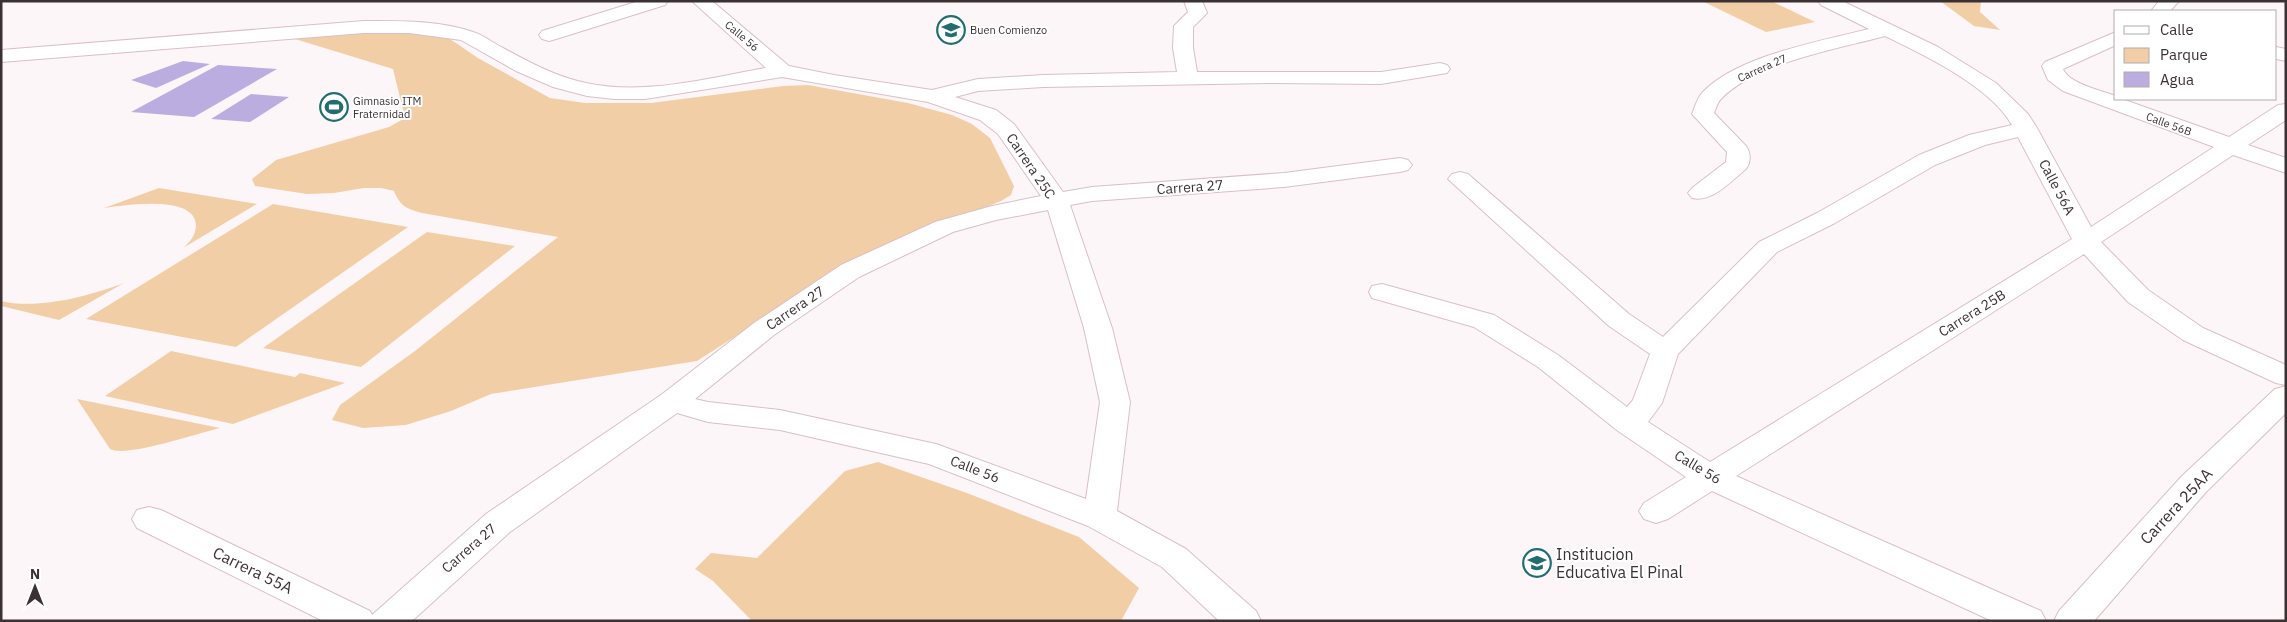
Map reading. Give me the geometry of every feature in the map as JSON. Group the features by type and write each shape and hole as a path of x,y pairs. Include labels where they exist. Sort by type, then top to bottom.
{"street":[{"path":"549,35 659,1"},
{"name":"Calle 56","path":"701,1 782,71"},
{"path":"1188,77 1182,48 1184,26 1198,13 1193,1"},
{"name":"Calle 56A","path":"1827,1 1931,51 1989,87 2020,119 2026,128 2086,241 2138,296 2193,334 2286,376"},
{"path":"2161,10 2170,1"},
{"path":"1,56 364,28 409,27 440,30 467,36 523,67 560,83 587,90 614,93 645,93 688,88 782,71"},
{"name":"Carrera 27","path":"1700,193 1738,164 1738,151 1703,114 1710,97 1737,77 1783,57 1886,30"},
{"name":"Calle 56B","path":"2114,39 2052,66 2055,76 2070,87 2286,166"},
{"path":"932,96 978,85 1043,81 1188,77 1381,78 1440,69"},
{"name":"Carrera 25C","path":"782,71 932,96 988,115 1006,129 1047,185 1062,214 1098,328 1115,402 1100,517"},
{"name":"Carrera 25B","path":"1656,511 2086,241 2286,110"},
{"path":"1629,424 1647,403 1665,351 1768,247 1826,218 1927,160 1977,140 2026,128"},
{"name":"Carrera 27","path":"388,621 498,523 672,402 764,329 850,271 944,227 992,213 1092,194 1284,180 1400,165"},
{"path":"1460,179 1619,320 1665,351"},
{"name":"Calle 56","path":"1382,292 1484,321 1548,361 1629,424 1710,477 2028,621"},
{"name":"Carrera 25AA","path":"2072,621 2194,484 2286,396"},
{"name":"Calle 56","path":"672,402 708,412 780,420 936,455 1100,517 1174,558 1243,621"},
{"name":"Carrera 55A","path":"149,519 357,621"}],"green space":[{"path":"1702,1 1771,1 1815,22 1766,32"},
{"path":"1940,1 1981,1 1980,12 2000,30 1974,26"},
{"path":"392,30 450,39 478,58 550,98 585,103 651,103 783,86 808,85 908,103 952,115 972,124 990,138 1014,186 1011,195 1001,201 882,249 825,279 697,361 491,394 451,411 406,425 363,428 332,420 340,405 415,351 558,237 422,213 405,206 394,191 381,188 307,194 255,186 252,179 276,160 389,127 405,118 393,69 295,39"},
{"path":"159,188 257,204 183,248 192,238 196,225 193,215 184,209 171,205 157,204 104,208"},
{"path":"273,204 408,227 236,347 86,319"},
{"path":"427,232 515,246 361,367 263,348"},
{"path":"124,283 59,320 1,306 1,301 31,304 47,303 95,293"},
{"path":"171,351 295,377 300,373 345,383 233,424 105,396"},
{"path":"77,399 220,428 146,448 118,451 110,449"},
{"path":"878,462 967,493 1079,537 1139,588 1121,621 752,621 713,581 695,569 711,553 757,558 845,471"}],"water":[{"path":"183,61 210,64 156,88 131,80"},
{"path":"218,65 277,69 194,117 131,112"},
{"path":"251,94 289,97 250,122 211,119"}],"place":[{"name":"Buen Comienzo","path":"951,30"},
{"name":"Gimnasio ITM Fraternidad","path":"334,107"},
{"name":"Institucion Educativa El Pinal","path":"1537,563"}]}
